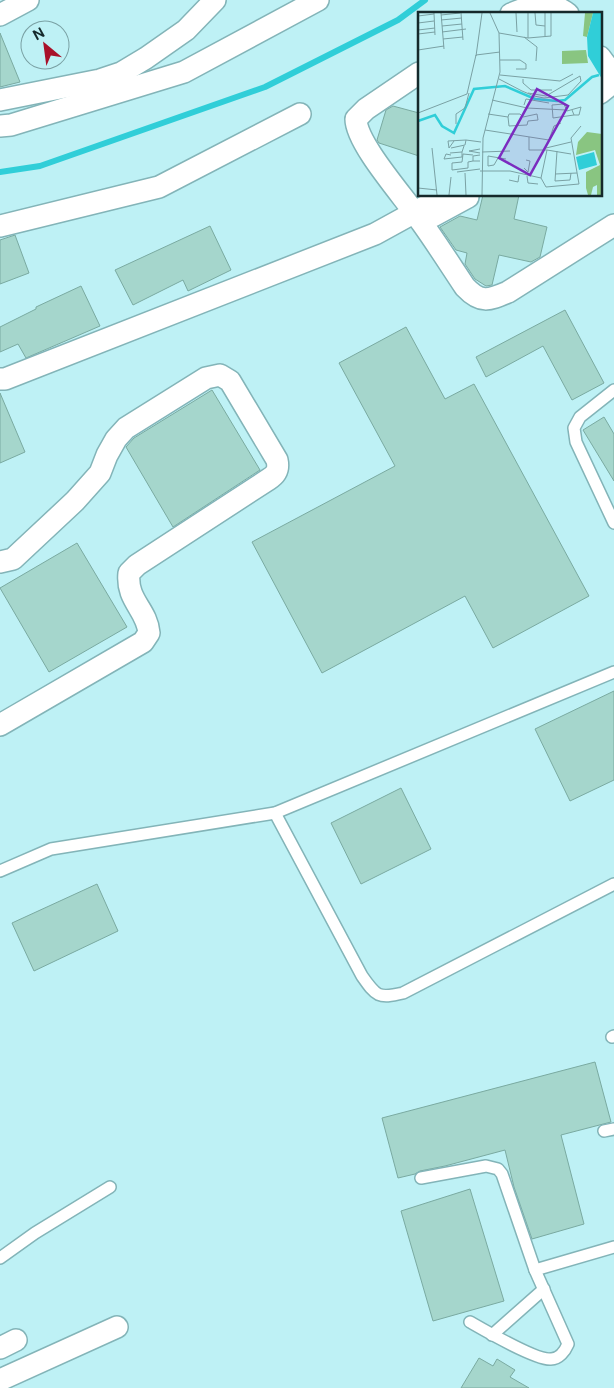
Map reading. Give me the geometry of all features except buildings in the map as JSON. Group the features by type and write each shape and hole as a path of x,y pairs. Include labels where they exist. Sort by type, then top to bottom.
{"street":[{"path":"0,14 28,0"},
{"path":"0,100 100,80 121,73 186,30 215,0"},
{"path":"0,126 11,125 86,103 184,72 318,0"},
{"path":"515,12 540,1 547,0 553,0 566,12"},
{"path":"602,60 614,76"},
{"path":"418,74 366,109 356,119 356,125 363,142 418,217 465,288 473,296 491,299 508,292 614,225"},
{"path":"602,91 614,82"},
{"path":"602,108 614,99"},
{"path":"0,226 159,187 300,114"},
{"path":"418,217 445,196"},
{"path":"0,379 472,196"},
{"path":"0,562 13,559 76,501 100,474 107,455 116,439 126,428 206,378 220,376 230,381 277,460 276,474 269,480 137,565 129,573 127,584 130,594 148,625 149,633 143,642 0,725"},
{"path":"0,1380 117,1327"}],"lane":[{"path":"614,390 580,417 574,428 576,442 614,523"},
{"path":"0,871 50,849 275,814 614,672"},
{"path":"275,814 362,976 374,993 387,997 403,992 614,884"},
{"path":"421,1178 486,1166 498,1169 502,1174 535,1270 568,1344 562,1354 554,1359 543,1358 492,1335 470,1322"},
{"path":"0,1258 35,1233 110,1188"},
{"path":"535,1270 614,1247"},
{"path":"492,1335 544,1289"}],"waterway":[{"path":"0,172 40,166 265,87 398,20 425,0"}]}
